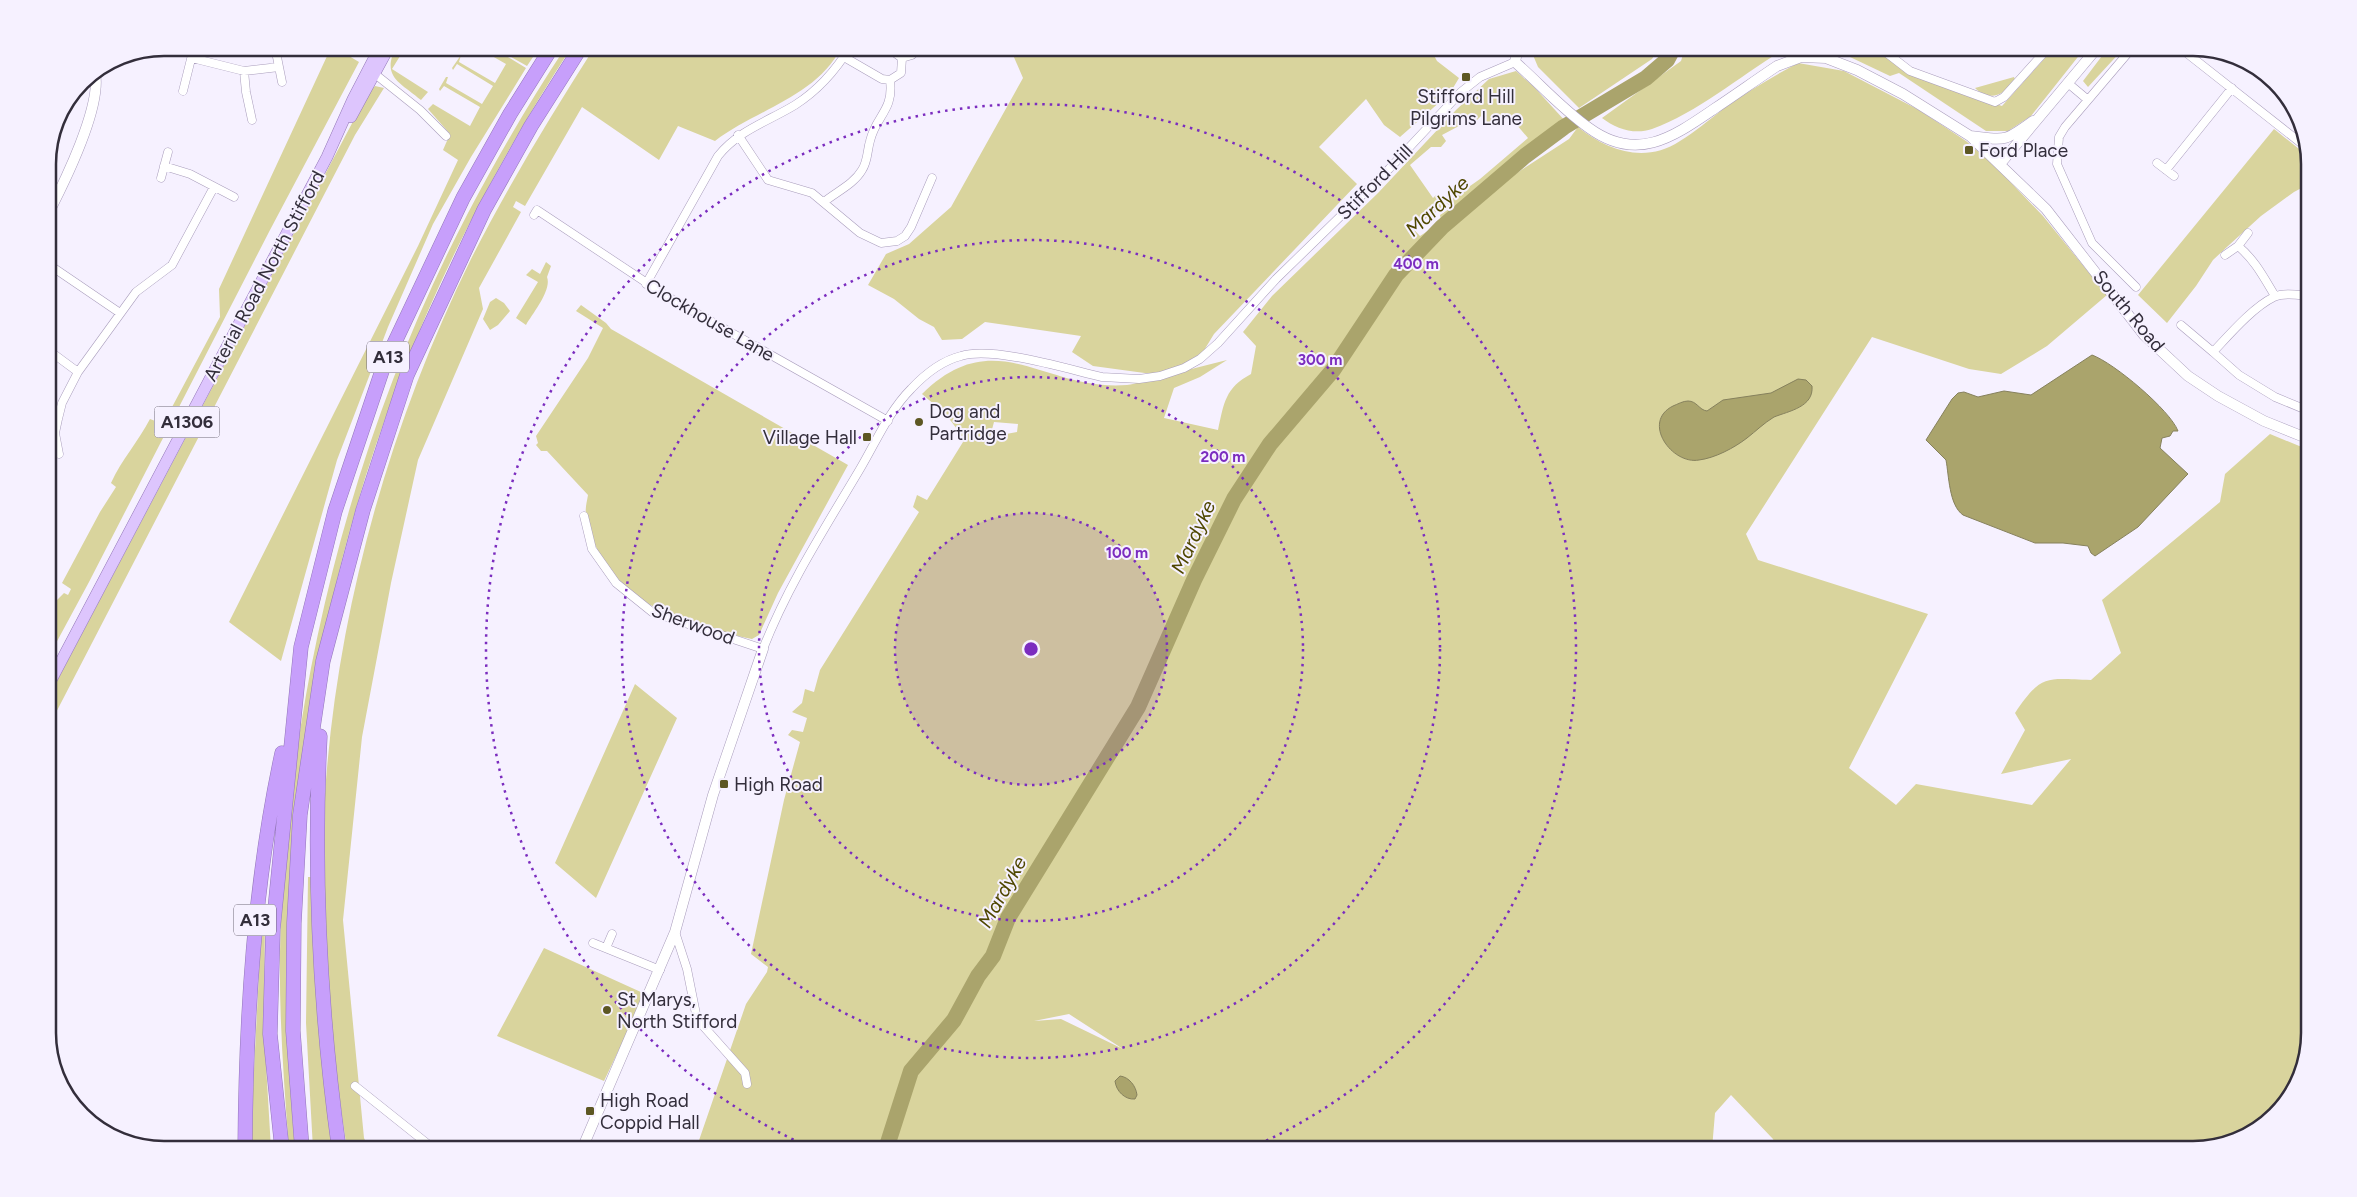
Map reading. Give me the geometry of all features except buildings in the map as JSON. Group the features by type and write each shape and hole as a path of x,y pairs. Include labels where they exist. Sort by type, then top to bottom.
{"highway":[{"name":"A13","path":"281,1141 270,1034 274,929 301,647 335,511 384,365 463,198 510,114 547,56"},
{"name":"A13","path":"301,1141 293,1031 294,923 300,815 323,660 363,510 407,375 484,210 531,126 576,56"},
{"name":"A13","path":"323,660 317,817 318,937 333,1100 339,1141"},
{"name":"A13","path":"245,1141 249,1028 257,901 271,803 295,694"}],"main road":[{"name":"Arterial Road North Stifford","path":"327,157 353,99 376,56"},
{"name":"Arterial Road North Stifford","path":"56,671 327,157 385,56"},
{"path":"1516,56 1515,62 1564,108 1590,129 1603,137 1636,146 1656,143 1680,133 1777,66 1801,56 1826,58 1857,70 1903,94 1970,136 2000,164 2092,56"},
{"path":"56,198 68,173 95,98 95,82"},
{"path":"1970,136 2002,140 2016,133 2049,108"},
{"name":"South Road","path":"2000,164 2046,209 2144,335 2188,376 2218,396 2264,421 2301,436"},
{"path":"585,1141 675,932 713,795 763,649"}],"street":[{"path":"277,56 282,82"},
{"path":"902,58 909,56"},
{"path":"1890,56 1910,71 1995,102 2004,98 2042,56"},
{"name":"South Road","path":"2126,56 2065,127 2059,138 2057,164 2092,242 2136,287"},
{"path":"2190,56 2298,141"},
{"path":"646,284 718,156 738,135 796,104 813,92 844,57 882,80 890,80 901,73 902,58"},
{"path":"183,91 192,58 244,71 279,67"},
{"name":"Stifford Hill","path":"888,421 909,390 931,369 962,355 990,353 1119,379 1160,376 1192,364 1218,343 1265,290 1373,186 1461,92 1480,77 1515,62"},
{"path":"244,71 252,120"},
{"path":"375,74 420,110 446,136"},
{"path":"824,202 850,183 862,171 868,158 870,140 891,98 890,80"},
{"path":"2069,84 2088,100"},
{"path":"2166,170 2232,88"},
{"path":"738,135 768,180 798,187 812,193 860,233 872,240 889,243 905,236 911,227 932,178"},
{"path":"160,178 168,152"},
{"path":"2157,163 2174,176"},
{"path":"164,166 190,174 234,197"},
{"path":"56,422 62,403 78,372 136,292 172,265 214,187"},
{"name":"Clockhouse Lane","path":"530,204 535,212 646,284 888,421"},
{"path":"2226,255 2238,246 2248,233"},
{"path":"2238,246 2248,254 2259,268 2275,296"},
{"path":"56,269 120,313"},
{"path":"2213,352 2243,321 2275,296 2301,295"},
{"path":"2181,325 2239,375 2275,397 2301,408"},
{"path":"56,357 78,372"},
{"path":"763,649 789,591 888,421"},
{"path":"56,445 59,454"},
{"name":"Sherwood","path":"584,516 592,549 616,583 652,612 763,649"},
{"path":"675,932 687,969 697,1018 745,1073 747,1084"},
{"path":"606,948 612,934"},
{"path":"593,943 660,970"},
{"path":"355,1086 423,1141"}],"shaded area":[{"path":"327,56 349,56 359,62 56,643 56,599 64,593 68,595 71,589 62,583 100,512 116,487 111,483 125,458 150,419 163,424 220,317 219,289"},
{"path":"400,56 392,69 428,92 421,100 395,78 392,72 391,65 392,57"},
{"path":"461,56 459,62 495,83 506,64 492,56 506,56 526,68 471,157 433,224 388,327 337,460 281,661 229,622 418,246 458,160 443,150 450,134 428,109 433,104 470,126 480,107 444,86 440,91 439,89 446,77 448,77 446,83 482,104 493,86 457,64 453,70 452,68"},
{"path":"509,56 534,56 527,66"},
{"path":"560,56 566,56 493,179 458,247 426,316 397,386 371,458 349,532 331,606 324,642 296,840 288,926 288,1054 294,1141 288,1141 280,1001 280,952 285,857 295,762 311,667 332,572 359,479 390,387 427,298 468,213 527,108"},
{"path":"589,56 836,56 830,65 801,91 748,120 715,141 678,126 659,160 582,107 525,206 516,201 513,207 521,212 479,288 483,309 418,460 391,583 362,737 343,920 365,1141 346,1141 327,991 322,910 322,870 328,756 337,683 350,609 367,537 388,466 412,395 440,326 471,259 546,126"},
{"path":"1013,56 1434,56 1437,61 1459,78 1450,93 1400,137 1384,125 1366,99 1319,147 1357,184 1214,334 1203,352 1181,366 1152,374 1093,366 1072,352 1081,336 985,322 962,339 942,340 934,327 919,319 894,299 868,285 886,254 909,244 951,207 1023,78"},
{"path":"1534,56 1654,56 1579,108 1538,67"},
{"path":"1683,56 1774,56 1687,113 1652,129 1646,131 1626,130 1602,118 1681,61"},
{"path":"1848,56 1884,56 1903,69 1935,84 2002,106 2047,56 2079,56 2031,116 2008,131 1986,131 1899,73 1890,76"},
{"path":"2102,56 2117,56 2088,87 2083,81"},
{"path":"1798,63 1844,71 1919,110 1966,141 1995,166 2043,216 2107,295 2047,346 2001,374 1969,369 1872,337 1746,534 1758,560 1928,614 1849,768 1896,805 1916,784 2032,805 2071,759 2001,774 2025,730 2015,713 2024,700 2032,691 2046,681 2054,679 2091,680 2121,653 2102,600 2220,502 2225,474 2270,434 2301,447 2301,1032 2297,1060 2290,1080 2274,1104 2264,1114 2247,1126 2234,1132 2206,1140 2192,1141 1774,1141 1731,1095 1715,1113 1713,1141 699,1141 746,1004 767,972 768,967 751,954 784,800 800,742 788,735 792,730 803,732 807,718 792,712 802,703 805,689 814,692 820,670 919,512 913,507 917,495 927,500 963,442 951,421 922,394 949,373 974,363 998,361 1022,365 1071,379 1098,384 1127,385 1227,360 1200,377 1174,388 1164,418 1218,430 1227,397 1242,379 1251,374 1256,346 1243,332 1272,296 1378,193 1456,110 1489,79 1516,71 1534,87 1567,123 1441,220 1440,215 1452,207 1446,203 1480,179 1528,138 1511,118 1504,117 1488,124 1482,115 1477,120 1460,118 1459,126 1442,135 1446,141 1441,147 1431,147 1410,165 1433,198 1436,195 1446,206 1422,221 1418,216 1408,223 1420,236 1569,139 1578,127 1602,143 1614,148 1627,152 1654,152 1680,141 1723,109","holes":["994,422 1018,424 1017,432 990,437","1069,1014 1123,1049 1061,1019 1034,1021"]},
{"path":"2014,77 2016,82 1996,95 1986,95 1975,88"},
{"path":"375,86 384,88 355,135 56,713 56,683 367,95"},
{"path":"2274,129 2300,150 2301,188 2261,216 2213,260 2196,286 2167,323 2138,295"},
{"path":"546,262 551,266 547,277 547,288 526,325 516,318 538,282 526,275 532,269 540,274"},
{"path":"496,298 504,303 510,311 498,325 490,330 483,319 490,302"},
{"path":"581,305 606,323 611,329 848,465 778,593 759,635 752,639 677,617 649,605 630,592 605,562 592,539 586,512 588,495 547,451 541,451 536,445 538,443 536,436 588,358 603,328 576,311"},
{"path":"2092,355 2114,367 2127,377 2153,400 2173,422 2178,431 2173,431 2170,436 2162,438 2160,448 2188,474 2138,527 2095,556 2091,553 2088,546 2063,543 2035,543 1963,515 1958,510 1952,497 1946,460 1926,440 1952,399 1958,393 1964,392 1978,397 2004,391 2031,395"},
{"path":"1798,379 1806,380 1812,386 1812,393 1805,403 1774,417 1742,442 1724,452 1705,459 1689,460 1679,456 1664,441 1660,431 1660,422 1664,413 1673,406 1691,401 1707,411 1723,400 1771,393"},
{"path":"635,684 677,718 596,898 555,863"},
{"path":"308,877 311,877 334,1141 313,1141 306,1023"},
{"path":"262,913 265,913 264,1031 271,1141 250,1141"},
{"path":"544,948 643,993 633,1020 604,1081 497,1036"},
{"path":"1120,1076 1126,1078 1134,1085 1137,1095 1135,1099 1128,1098 1119,1091 1115,1081"}],"waterway":[{"name":"Mardyke","path":"889,1141 911,1071 954,1020 978,976 993,956 1008,918 1138,707 1194,580 1234,499 1270,444 1333,370 1396,275 1442,227 1525,156 1564,127 1646,78 1669,56"}],"place":[{"name":"Stifford Hill Pilgrims Lane","path":"1466,77"},
{"name":"Ford Place","path":"1969,150"},
{"name":"Dog and Partridge","path":"919,422"},
{"name":"Village Hall","path":"867,437"},
{"name":"High Road","path":"724,784"},
{"name":"St Marys, North Stifford","path":"607,1010"},
{"name":"High Road Coppid Hall","path":"590,1111"}]}
